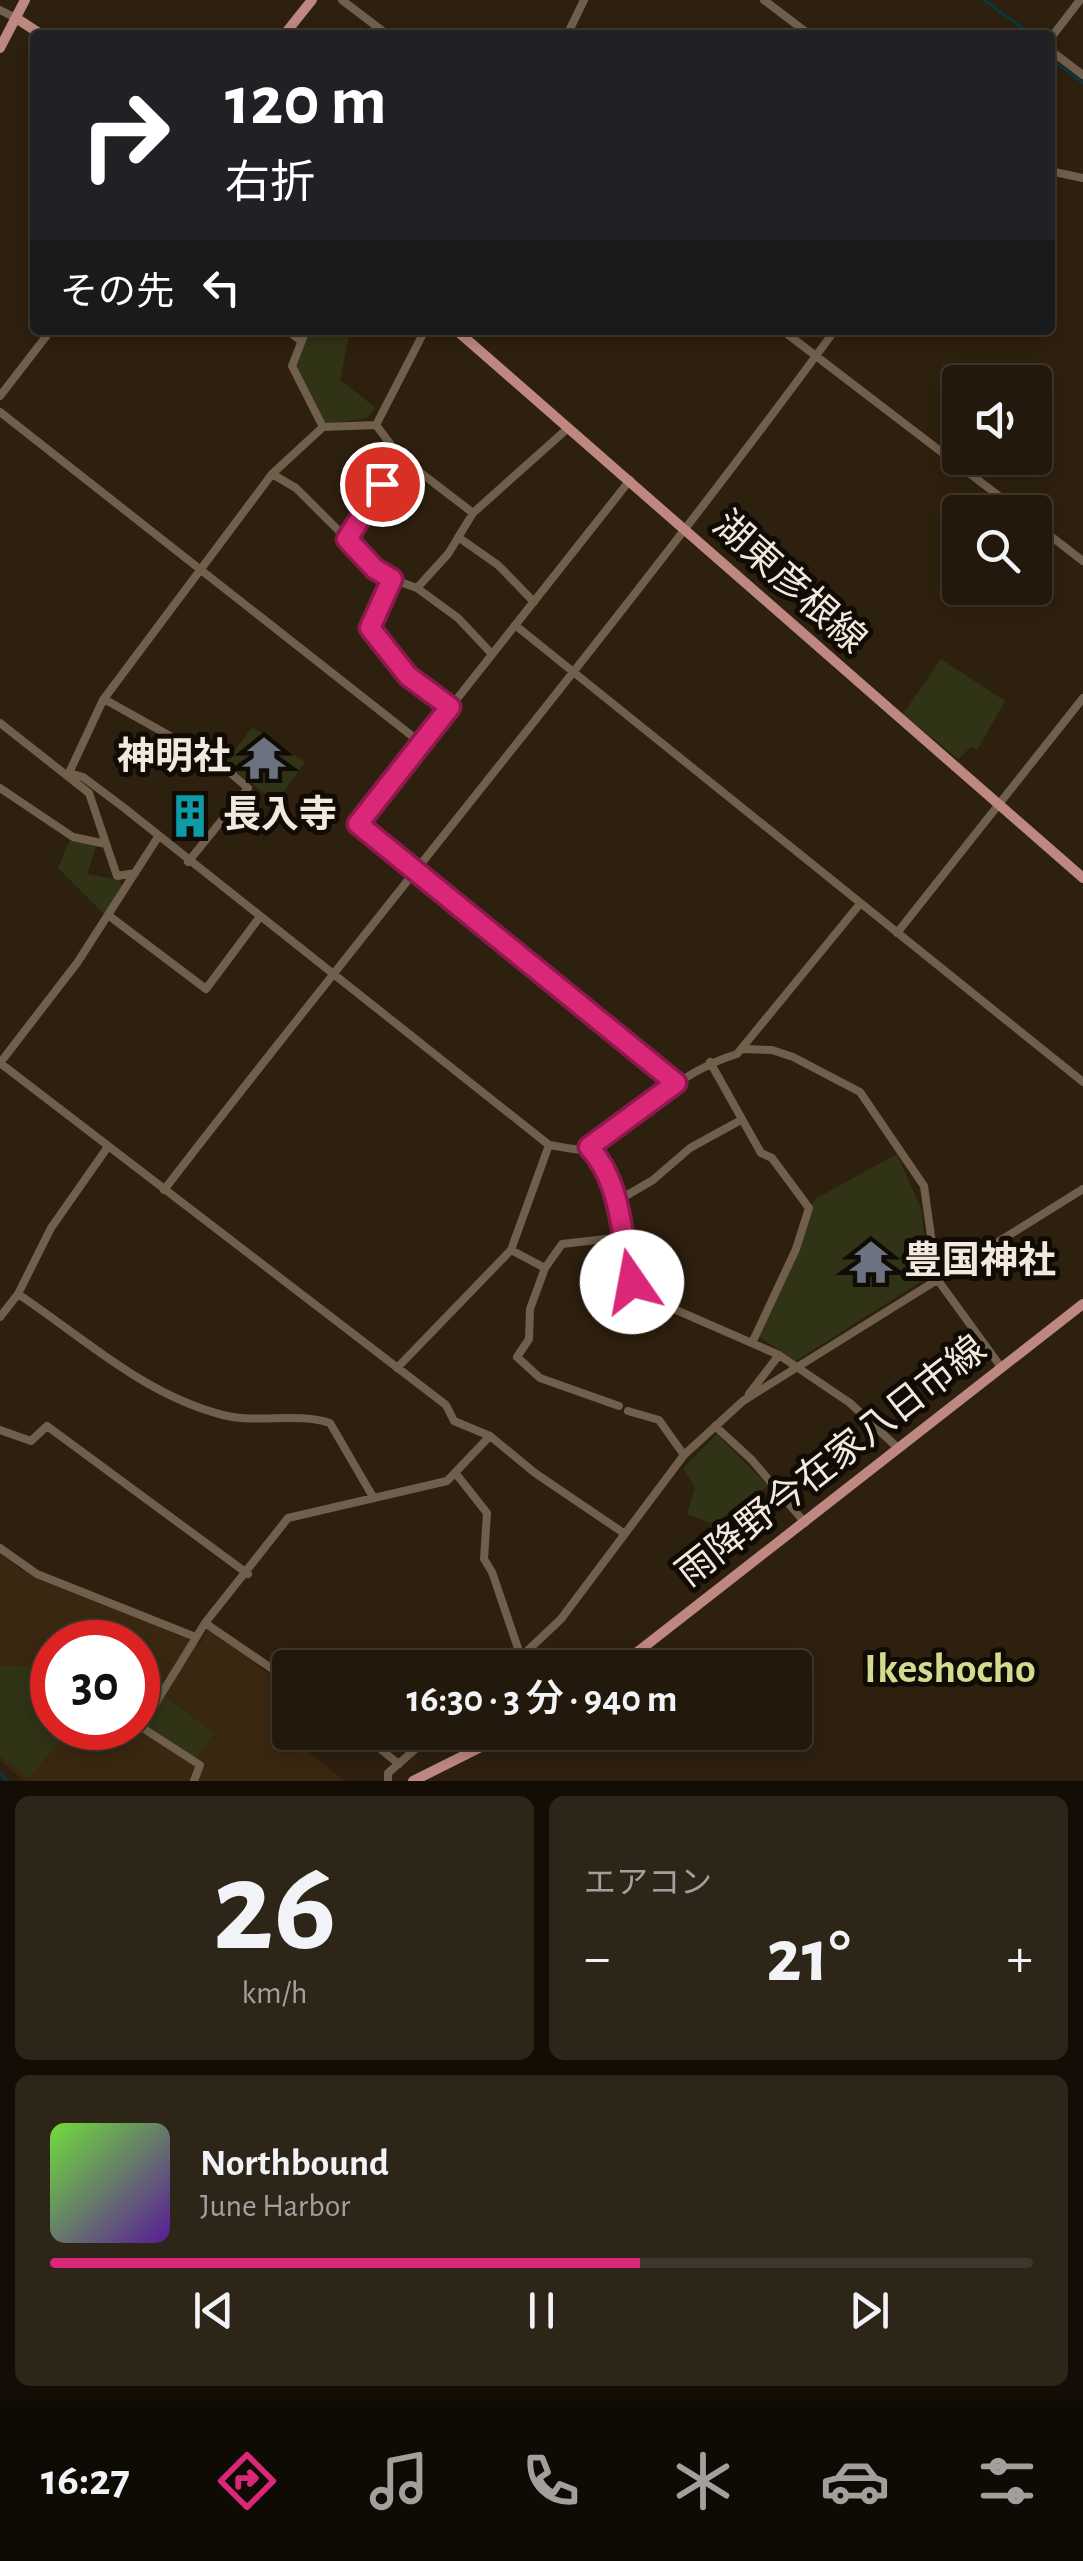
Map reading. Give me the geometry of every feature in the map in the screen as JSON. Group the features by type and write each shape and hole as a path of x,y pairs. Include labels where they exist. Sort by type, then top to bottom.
{"main road":[{"path":"0,48 25,0"},
{"path":"288,30 312,0"},
{"path":"16,18 34,30"},
{"name":"湖東彦根線","path":"462,335 774,603 852,680 1083,878"},
{"name":"雨降野今在家八日市線","path":"641,1650 1083,1304"},
{"path":"413,1781 476,1750"}],"street":[{"path":"342,0 381,30"},
{"path":"569,30 584,0"},
{"path":"764,0 803,30"},
{"path":"1055,32 1080,0"},
{"path":"0,10 16,18"},
{"path":"1055,54 1083,75"},
{"path":"1055,172 1083,178"},
{"path":"0,396 46,335"},
{"path":"293,335 301,341"},
{"path":"304,335 292,366 324,427"},
{"path":"376,424 422,335"},
{"path":"789,335 998,495"},
{"path":"164,1190 332,971 685,530 831,335"},
{"path":"0,412 421,743"},
{"path":"69,773 104,699 272,474 324,427 376,424"},
{"path":"376,424 400,457 473,513"},
{"path":"416,588 473,513 568,429"},
{"path":"347,539 400,457"},
{"path":"272,474 296,488 375,569 416,588 458,618 491,653"},
{"path":"630,480 358,824 676,1083"},
{"path":"458,537 498,565 534,602"},
{"path":"1052,537 1083,561"},
{"path":"392,579 370,628 408,676 450,707"},
{"path":"515,626 1083,1082"},
{"path":"897,933 1083,698"},
{"path":"104,699 220,764 248,788 188,862"},
{"path":"0,723 69,773 89,793 117,876 135,872"},
{"path":"69,773 83,777 549,1145 589,1147 676,1083 710,1062 743,1049 772,1050 794,1057 860,1092 924,1186 937,1280 1001,1368"},
{"path":"0,788 73,837 106,844"},
{"path":"158,837 108,915 0,1063 446,1405 454,1421 490,1436 535,1474 625,1534"},
{"path":"743,1049 859,905"},
{"path":"108,915 206,989 259,918"},
{"path":"710,1062 761,1154 772,1158 809,1208 796,1249 752,1342"},
{"path":"617,1201 653,1180 690,1148 741,1120"},
{"path":"397,1368 511,1250 549,1145"},
{"path":"589,1147 608,1168 632,1282 644,1296 779,1355 850,1402 898,1448"},
{"path":"0,1317 18,1294 50,1228 107,1148"},
{"path":"528,1650 561,1619 684,1454 743,1401 1083,1189"},
{"path":"618,1406 590,1392 540,1378 518,1358 529,1339 530,1309 545,1268 562,1244 623,1237"},
{"path":"511,1250 545,1268"},
{"path":"18,1294 106,1358 184,1402 230,1417 330,1422 374,1497"},
{"path":"743,1401 779,1355"},
{"path":"628,1411 658,1420 684,1454"},
{"path":"0,1430 31,1441 47,1426 248,1574"},
{"path":"715,1426 752,1460 804,1523"},
{"path":"194,1781 200,1765 141,1727 193,1636 248,1574 288,1518 457,1475 490,1436"},
{"path":"457,1475 487,1513 484,1559 519,1650"},
{"path":"0,1548 37,1574 193,1636"},
{"path":"205,1623 272,1669"},
{"path":"382,1750 399,1764"},
{"path":"388,1781 388,1774 415,1750"}],"shaded area":[{"path":"0,1553 20,1569 142,1620 30,1620 30,1750 160,1750 160,1627 200,1644 208,1629 272,1676 272,1750 305,1750 345,1781 23,1781 0,1760"}],"green space":[{"path":"306,335 349,335 340,380 376,408 366,418 324,425 294,365"},
{"path":"941,659 1005,701 977,750 971,747 958,759 903,714"},
{"path":"252,727 305,762 276,802 225,764"},
{"path":"70,839 97,844 87,874 119,880 123,888 106,916 58,868"},
{"path":"897,1154 922,1211 928,1277 796,1361 755,1334 815,1199"},
{"path":"717,1434 768,1486 713,1524 687,1514 695,1488 683,1468"},
{"path":"0,1666 30,1667 30,1750 53,1750 29,1778 0,1756"},
{"path":"162,1694 214,1733 195,1760 160,1738"}],"waterway":[{"path":"984,0 1025,30"},
{"path":"1055,62 1083,83"},
{"path":"0,1774 8,1781"}],"place":[{"name":"神明社","path":"264,758"},
{"name":"長入寺","path":"190,816"},
{"name":"豊国神社","path":"871,1262"}],"district":[{"name":"Ikeshocho","path":"950,1669"}],"route":[{"path":"382,484 347,539 375,569 392,579 370,628 408,676 450,707 358,824 676,1083 589,1147 608,1168 614,1186 632,1282"}]}
